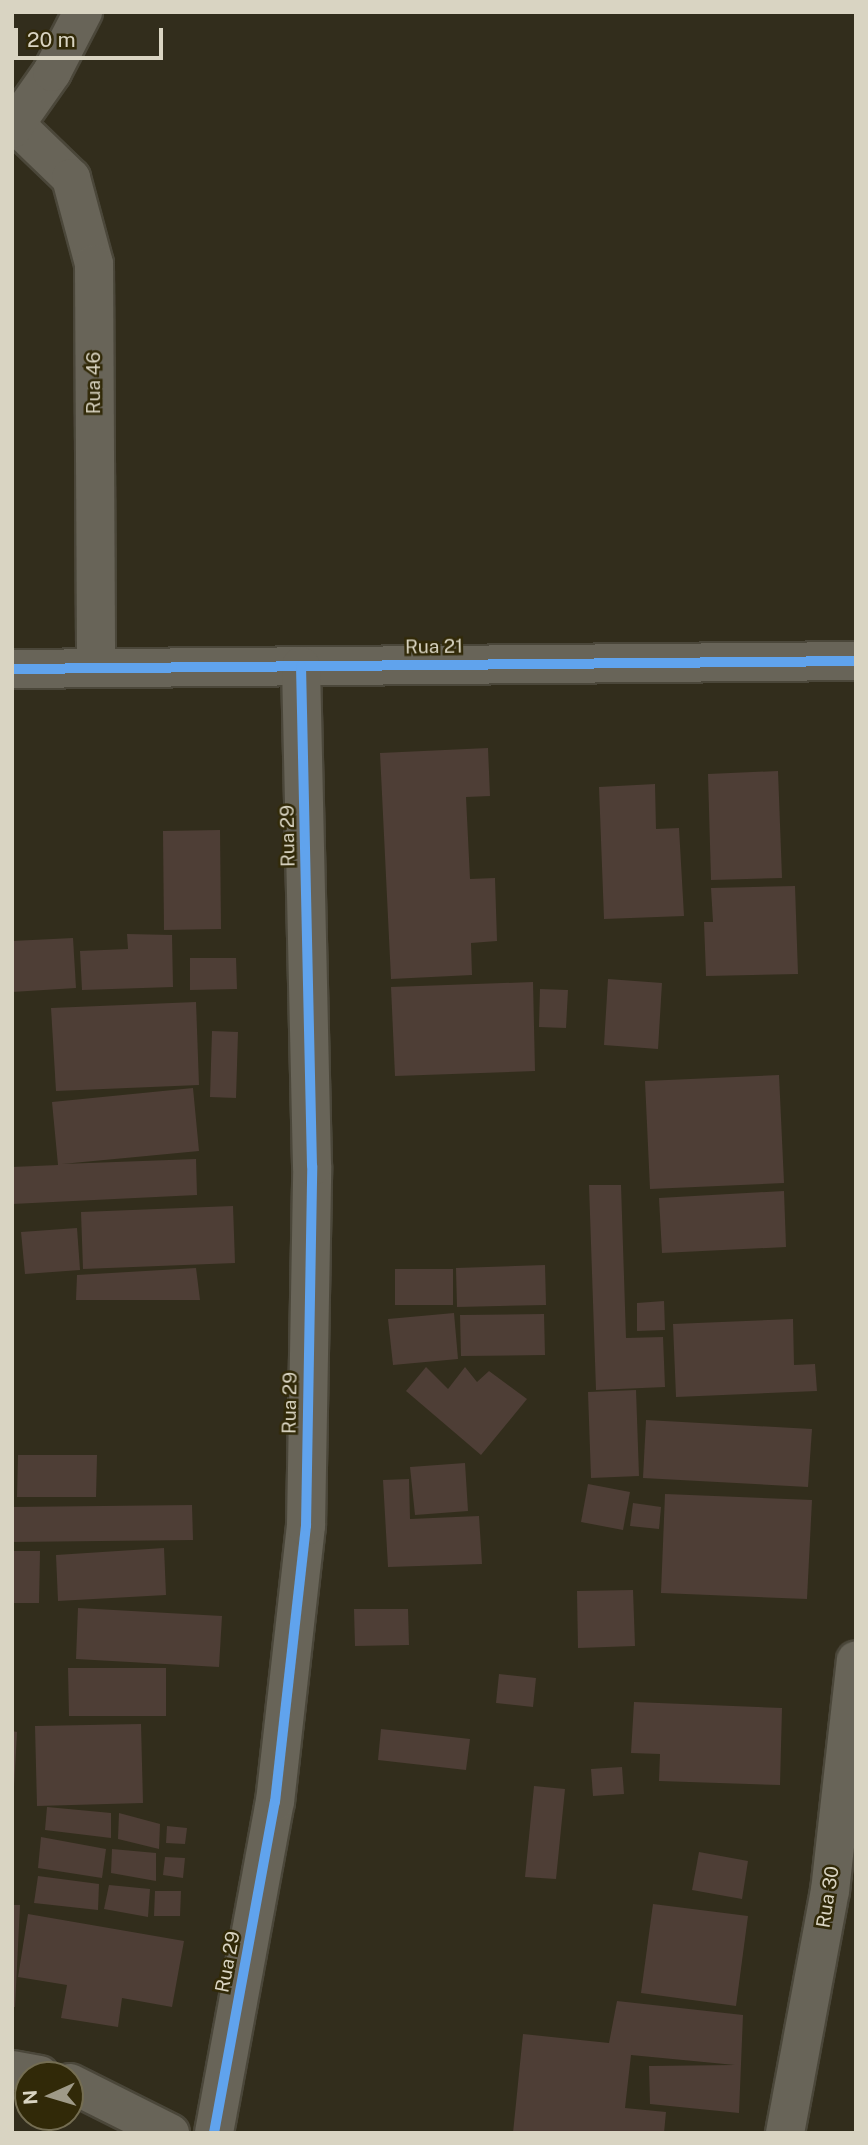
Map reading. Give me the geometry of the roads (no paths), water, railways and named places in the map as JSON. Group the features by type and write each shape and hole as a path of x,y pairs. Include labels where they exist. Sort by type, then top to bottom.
{"street":[{"path":"14,127 52,72 83,12"},
{"name":"Rua 46","path":"14,127 71,178 94,264 96,668"},
{"name":"Rua 21","path":"12,668 856,661"},
{"name":"Rua 29","path":"214,2133 275,1802 306,1526 312,1166 301,666"},
{"name":"Rua 30","path":"785,2133 830,1891 856,1660"},
{"path":"84,2090 170,2133"}]}
